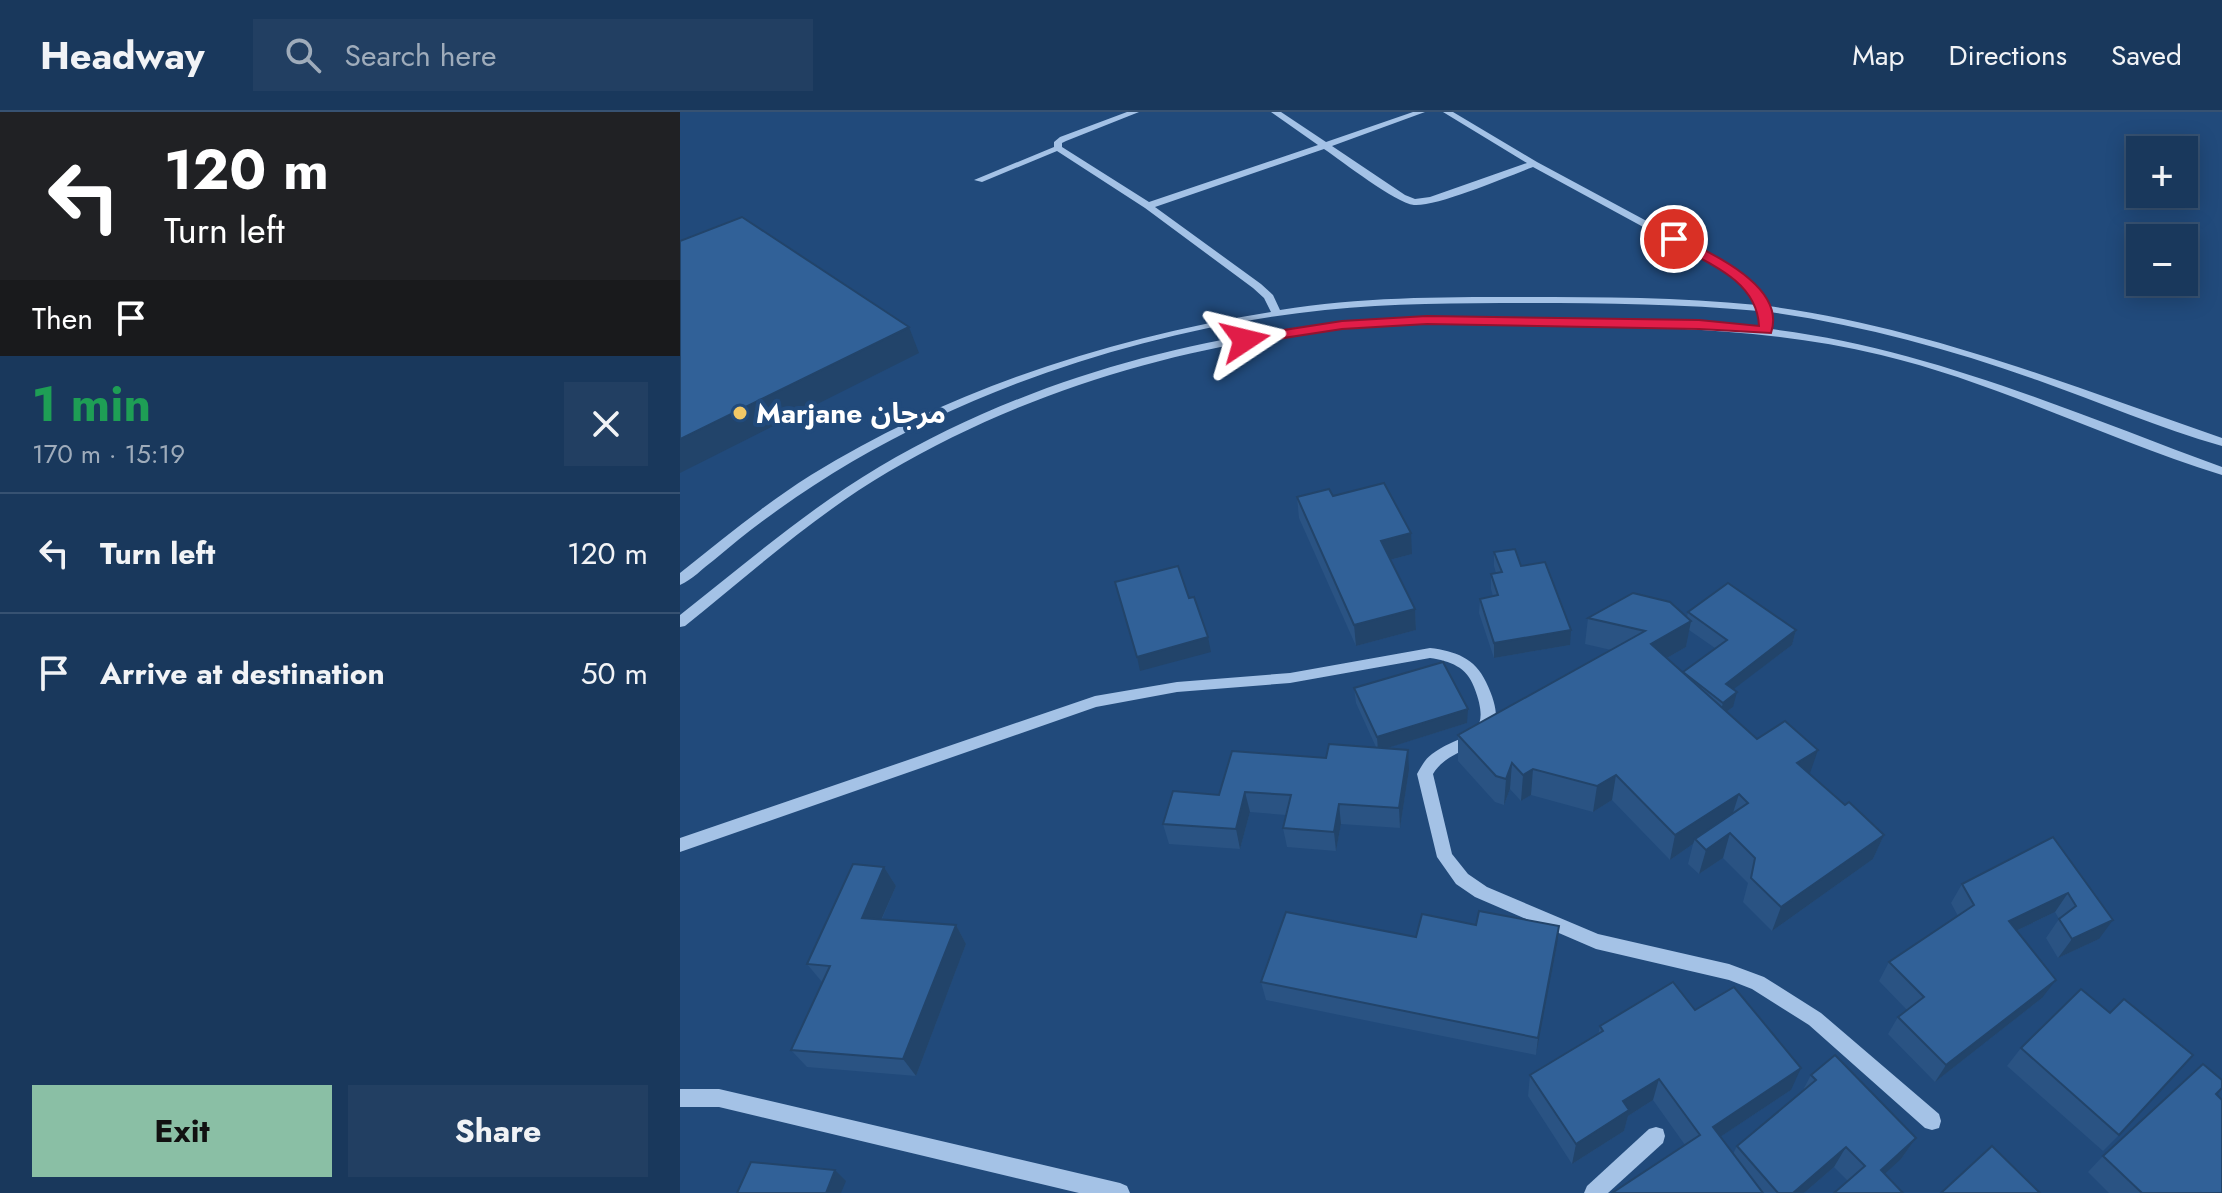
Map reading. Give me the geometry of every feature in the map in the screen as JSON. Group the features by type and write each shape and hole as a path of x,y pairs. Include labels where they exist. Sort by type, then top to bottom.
{"street":[{"path":"1058,148 1058,142 1063,139 1135,112"},
{"path":"1275,112 1414,202 1431,200 1534,164"},
{"path":"1148,206 1421,112"},
{"path":"1447,112 1534,164 1730,270 1752,288 1765,308 1766,330"},
{"path":"979,180 1058,148"},
{"path":"1058,148 1148,206 1263,291 1277,314"},
{"path":"680,580 775,505 859,452 945,409 1053,367 1194,329 1277,314 1380,303 1649,299 1765,308 1850,322 1946,347 2222,442"},
{"path":"680,622 805,524 882,470 963,427 1064,386 1245,340 1370,323 1441,320 1665,324 1766,330 1848,344 1909,359 2222,471"},
{"path":"1053,367 1064,386"},
{"path":"680,845 1095,702 1177,687 1290,678 1360,664 1443,654 1465,662 1474,670 1480,679 1489,715 1486,727 1477,737 1436,757 1425,774 1445,857 1462,879 1481,892 1596,941 1729,972 1758,983 1815,1019 1932,1121"},
{"path":"680,1098 719,1098 1120,1193"},
{"path":"1594,1193 1656,1136"}],"building":[{"name":"Marjane مرجان","path":"742,217 909,327 680,439 680,241"},
{"path":"1384,483 1411,533 1381,541 1415,609 1354,625 1297,497 1329,489 1333,496"},
{"path":"1515,549 1521,566 1545,562 1571,630 1494,643 1480,599 1498,595 1491,574 1502,572 1494,552"},
{"path":"1178,566 1189,598 1194,597 1208,637 1137,657 1115,582"},
{"path":"1728,583 1796,630 1726,684 1737,692 1723,703 1683,672 1727,640 1688,612"},
{"path":"1633,593 1670,602 1691,621 1651,644 1757,739 1785,721 1818,750 1797,763 1845,805 1849,802 1884,835 1781,907 1751,878 1755,858 1730,833 1706,850 1695,839 1748,803 1739,794 1675,835 1616,775 1597,786 1533,769 1523,775 1512,763 1506,779 1496,776 1458,735 1645,631 1588,618"},
{"path":"1443,662 1468,709 1377,737 1354,688"},
{"path":"1329,744 1408,750 1399,808 1339,804 1334,832 1283,828 1291,795 1245,792 1236,829 1163,824 1173,791 1219,795 1232,751 1326,758"},
{"path":"2053,837 2113,920 2072,939 2059,919 2076,906 2068,893 2009,921 2056,980 1946,1065 1898,1017 1924,997 1889,962 1974,905 1962,884"},
{"path":"853,864 884,867 862,918 956,925 903,1059 791,1050 830,966 807,964"},
{"path":"1479,911 1559,926 1538,1038 1261,982 1286,912 1416,937 1422,914 1476,925"},
{"path":"1673,982 1695,1010 1734,987 1801,1068 1713,1127 1763,1193 1612,1193 1700,1135 1659,1079 1623,1101 1629,1110 1576,1144 1530,1075 1603,1031 1600,1026"},
{"path":"2081,989 2110,1013 2124,999 2193,1055 2119,1135 2021,1048"},
{"path":"1835,1055 1916,1138 1881,1170 1903,1193 1834,1193 1865,1166 1846,1147 1793,1193 1778,1193 1737,1146 1816,1080 1811,1075"},
{"path":"2203,1064 2222,1080 2222,1088 2216,1094 2222,1100 2222,1193 2142,1193 2103,1156"},
{"path":"1992,1146 2040,1193 1941,1193"},
{"path":"751,1162 835,1170 826,1193 737,1193"}],"place":[{"name":"Marjane مرجان","path":"740,413"}],"route":[{"path":"1245,340 1342,325 1427,320 1699,325 1766,330 1765,308 1742,278 1674,239"}]}
